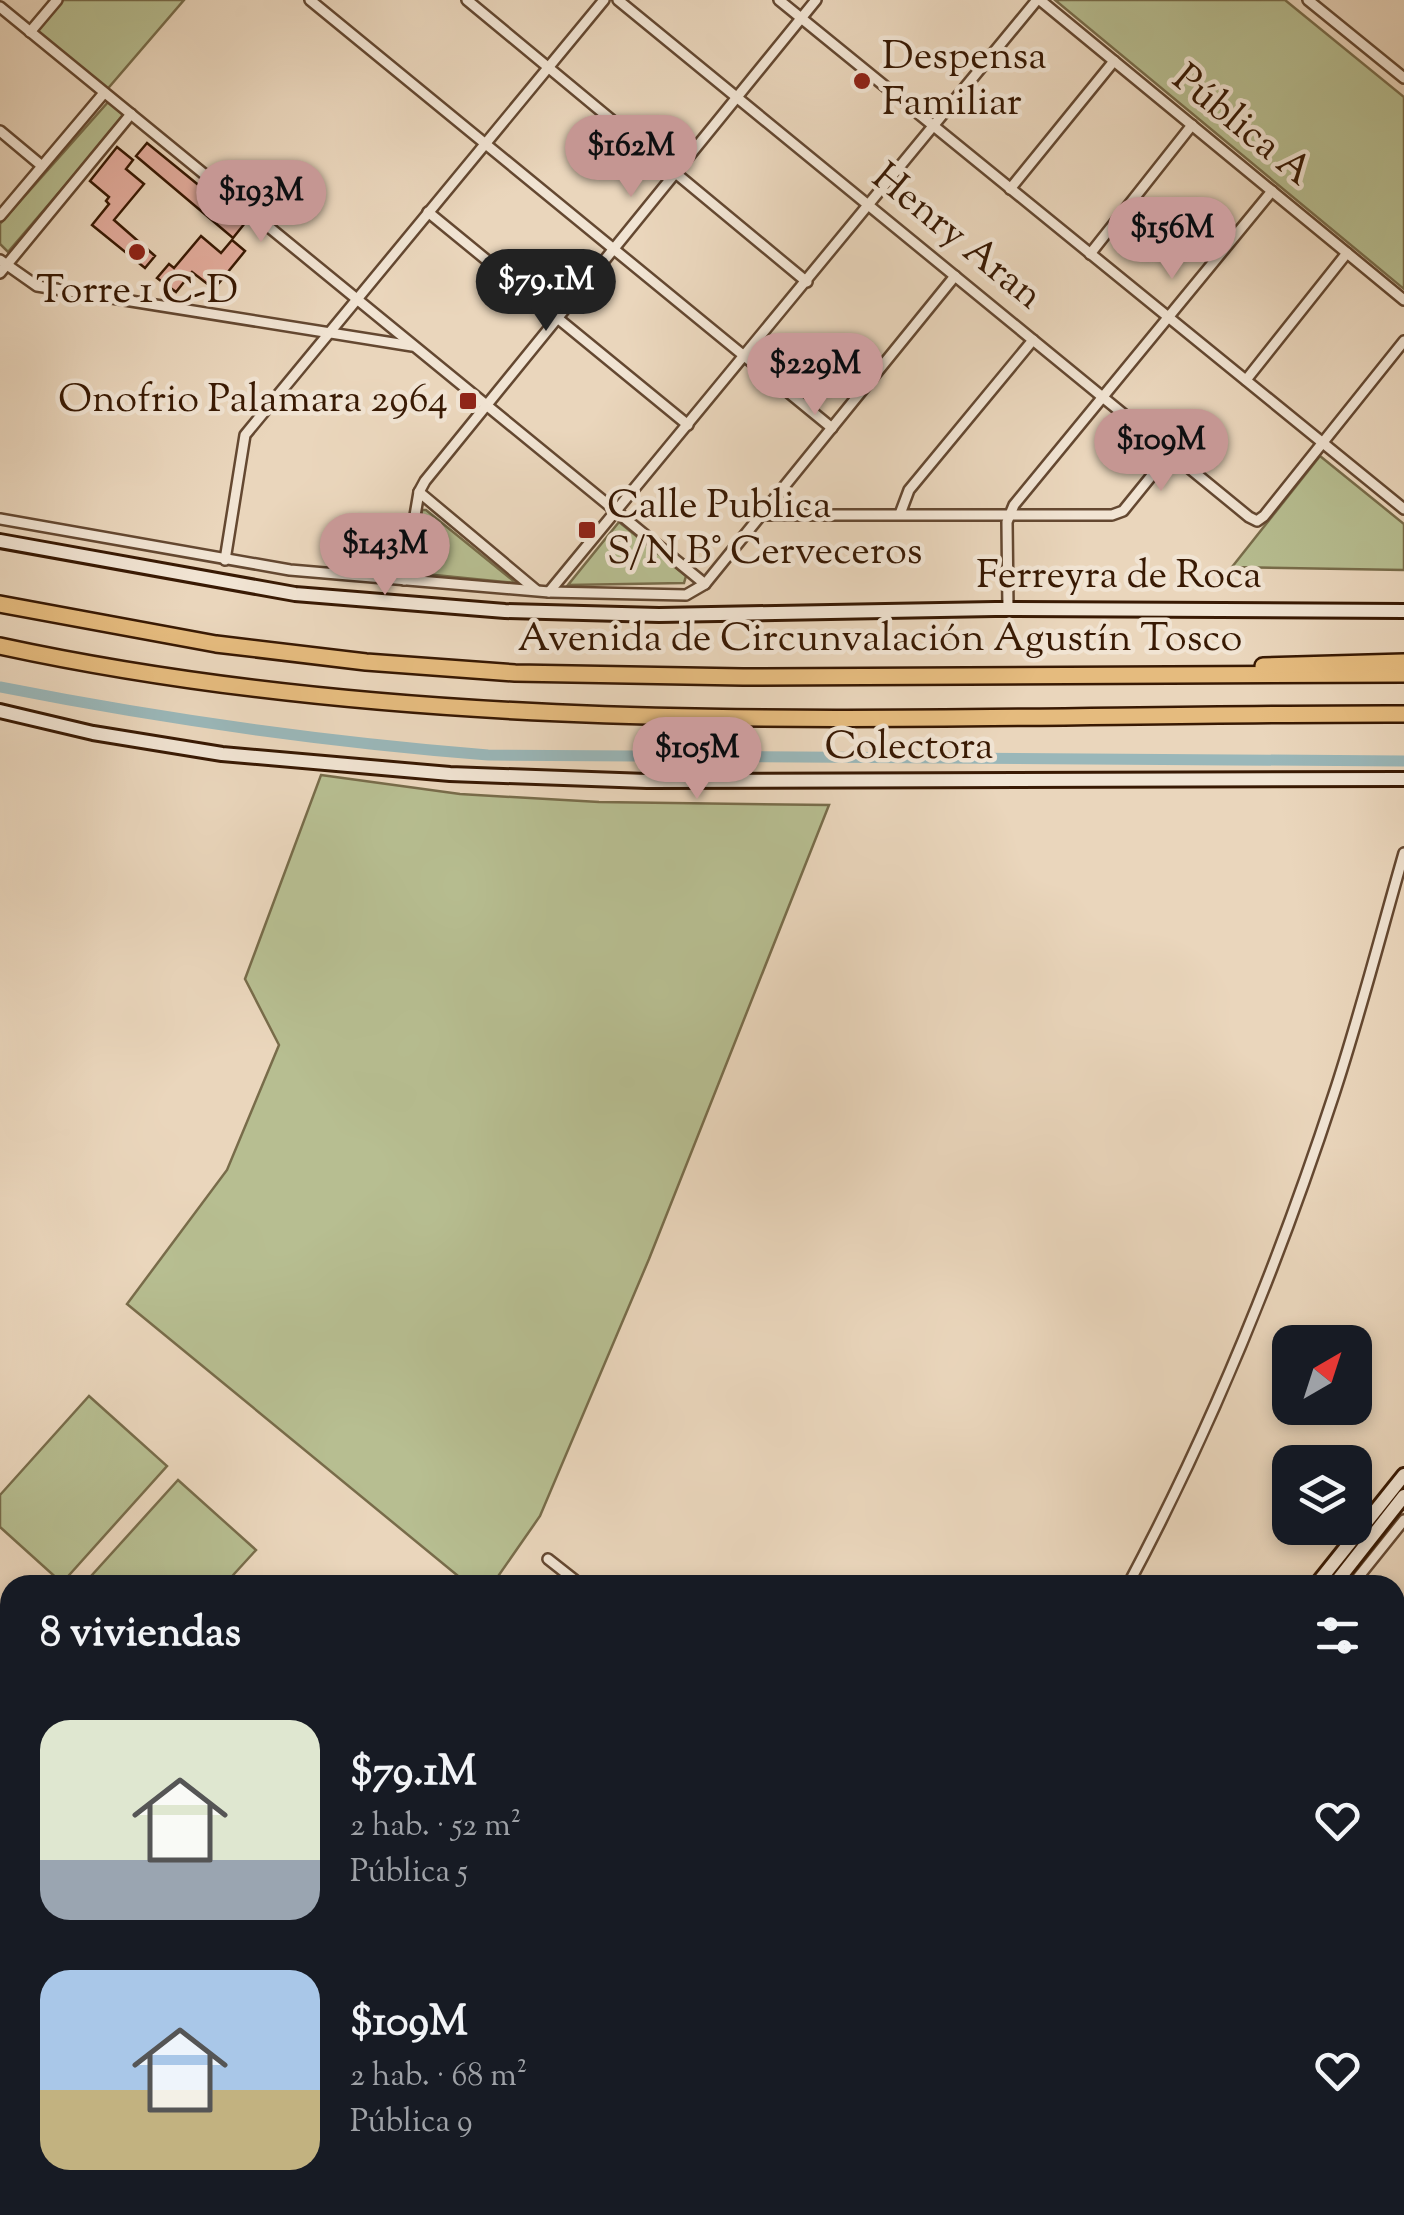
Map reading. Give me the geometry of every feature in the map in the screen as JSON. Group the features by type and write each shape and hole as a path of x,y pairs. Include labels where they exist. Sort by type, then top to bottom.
{"highway":[{"name":"Avenida de Circunvalación Agustín Tosco","path":"0,604 216,644 366,662 515,673 1404,674"},
{"name":"Avenida de Circunvalación Agustín Tosco","path":"0,646 280,694 504,713 694,718 1404,714"},
{"path":"1180,674 1289,663 1404,662"},
{"path":"1332,714 1404,724"}],"street":[{"path":"30,32 57,0"},
{"path":"310,0 832,428"},
{"path":"467,0 807,282"},
{"path":"225,560 245,435 604,0"},
{"name":"Henry Aran","path":"618,0 1257,521 1322,442"},
{"path":"779,0 1404,509"},
{"path":"404,580 419,492 816,0"},
{"path":"543,592 746,357 1038,0"},
{"name":"Pública A","path":"1038,0 1404,300"},
{"path":"1308,0 1404,78"},
{"path":"0,7 705,584"},
{"path":"1010,189 1114,61"},
{"path":"0,216 104,92"},
{"path":"131,114 2,266 37,286 415,346"},
{"path":"1090,254 1192,126"},
{"path":"0,131 42,166"},
{"path":"1008,609 1008,515 1272,191"},
{"path":"428,212 688,425"},
{"path":"1246,380 1347,253"},
{"path":"0,519 225,560 404,580 543,592 676,596 693,593 705,584 955,276"},
{"path":"900,514 909,490 1034,340"},
{"path":"1322,442 1404,340"},
{"path":"761,515 1112,516 1122,511 1170,453"},
{"path":"419,492 543,592"},
{"name":"Ferreyra de Roca","path":"0,541 296,594 505,611 659,616 1008,609 1404,611"},
{"name":"Colectora","path":"0,711 93,734 222,754 450,774 647,781 1404,779"},
{"path":"1133,1575 1188,1467 1292,1211 1334,1095 1404,853"},
{"path":"1342,1575 1399,1499 1404,1475"},
{"path":"1326,1575 1399,1499"},
{"path":"1360,1575 1404,1520"},
{"path":"548,1559 568,1575"}],"green space":[{"path":"57,0 184,0 104,93 30,32"},
{"path":"1055,0 1285,0 1404,97 1404,289"},
{"path":"109,101 126,114 8,252 0,244 0,224"},
{"path":"1320,456 1404,524 1404,570 1232,567"},
{"path":"422,510 426,510 516,583 415,573"},
{"path":"619,522 686,576 684,583 568,585"},
{"path":"321,775 460,794 599,802 829,805 649,1259 540,1516 499,1575 457,1575 127,1304 227,1170 279,1045 245,979"},
{"path":"89,1396 167,1466 69,1575 53,1575 0,1527 0,1495"},
{"path":"178,1480 256,1550 233,1575 92,1575"}],"building":[{"path":"147,143 245,223 233,238 136,156"},
{"path":"117,147 133,160 126,169 144,184 114,220 155,256 145,268 92,225 109,204 109,197 90,181"},
{"path":"201,236 221,253 232,240 245,251 214,289 192,272 176,292 157,278 169,264 174,268"}],"waterway":[{"path":"0,687 243,728 488,755 1404,761"}],"place":[{"name":"Despensa Familiar","path":"862,81"},
{"name":"Torre 1 C-D","path":"137,252"},
{"name":"Onofrio Palamara 2964","path":"468,401"},
{"name":"Calle Publica S/N B° Cerveceros","path":"587,530"}]}
